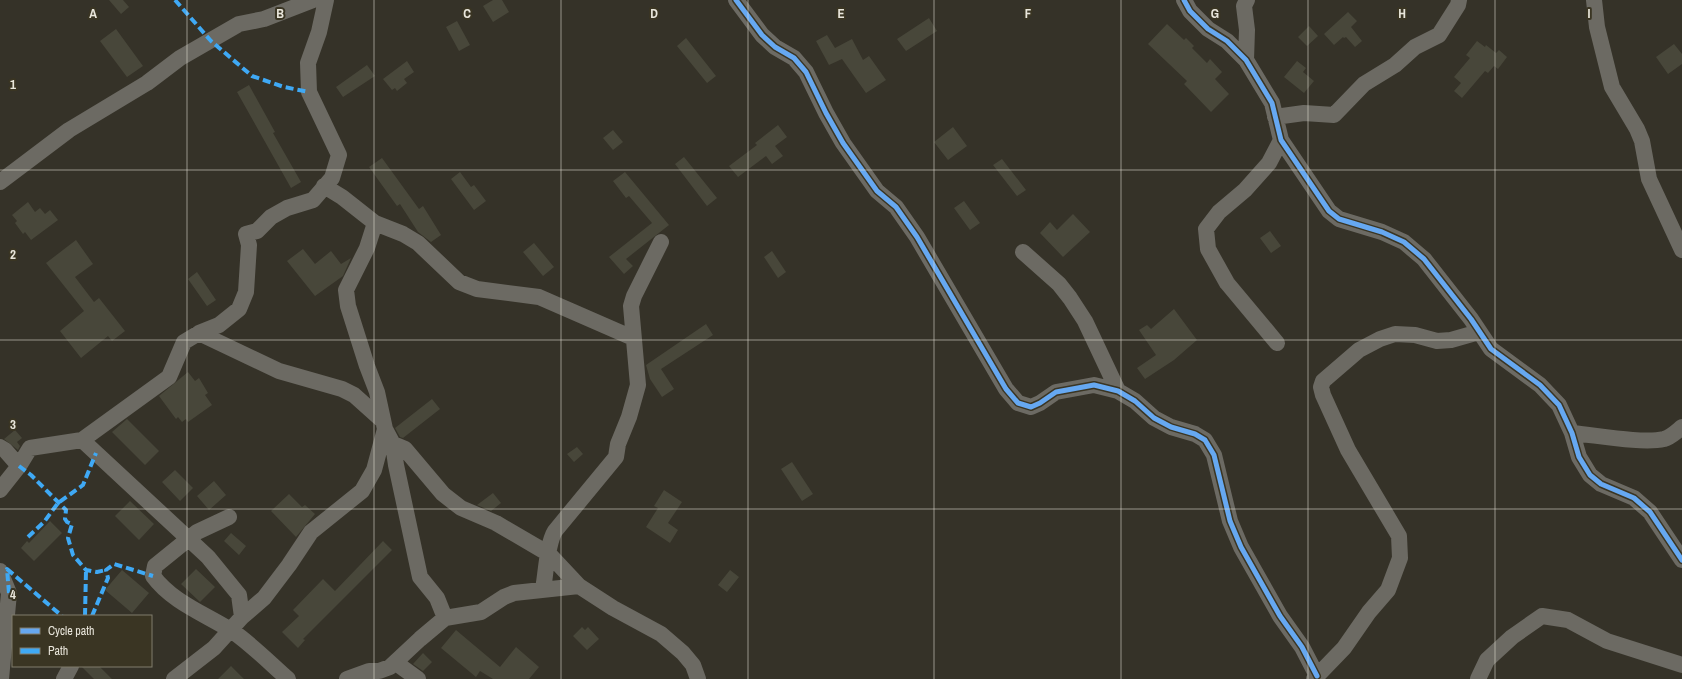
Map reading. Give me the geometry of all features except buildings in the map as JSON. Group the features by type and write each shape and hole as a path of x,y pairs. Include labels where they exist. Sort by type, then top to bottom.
{"street":[{"path":"0,182 68,130 147,84 180,58 240,24 264,18 313,0"},
{"path":"0,490 19,466 30,448 82,440 169,377 184,342 219,324 239,309 246,292 249,246 246,234 257,231 271,217 287,208 313,200 332,178 339,155 309,92 308,63 319,32 326,0"},
{"path":"736,0 762,35 775,47 794,58 806,72 826,113 843,143 877,191 896,207 917,237 1006,389 1018,402 1030,406 1040,402 1056,392 1094,385 1118,391 1154,418 1171,427 1195,434 1205,440 1214,455 1230,522 1241,548 1280,616 1302,647 1316,678 1344,648 1369,612 1388,590 1400,558 1399,536 1348,450 1323,395 1321,387 1323,381 1359,350 1380,339 1395,334 1415,335 1437,341 1451,340 1479,332"},
{"path":"1184,0 1190,11 1208,29 1227,41 1246,60 1272,103 1281,140 1329,211 1339,219 1382,232 1404,242 1424,259 1491,349 1540,385 1559,405 1572,433 1579,457 1590,475 1601,484 1634,498 1650,512 1681,557"},
{"path":"1246,60 1247,30 1244,6 1247,0"},
{"path":"1275,116 1304,112 1334,115 1364,84 1395,65 1415,47 1439,35 1458,5 1459,0"},
{"path":"1594,0 1597,28 1612,87 1637,129 1642,141 1649,179 1682,250"},
{"path":"1278,343 1227,282 1208,249 1206,229 1219,212 1245,190 1269,163 1281,140"},
{"path":"324,186 342,197 375,223 403,234 418,243 460,282 477,289 539,297 633,338"},
{"path":"375,223 367,248 346,290 350,312 377,392 384,425 393,444 396,465 420,577 438,598 445,618"},
{"path":"543,589 549,554 549,540 616,457 618,444 629,417 638,385 631,306 634,296 661,242"},
{"path":"1024,252 1060,284 1070,298 1085,321 1118,391"},
{"path":"199,333 280,371 342,389 354,395 384,425"},
{"path":"174,679 214,648 232,631 242,617 264,598 289,565 311,532 362,491 374,470 384,425"},
{"path":"1572,433 1658,440 1666,439 1682,427"},
{"path":"82,440 208,557 239,595 242,617"},
{"path":"393,444 405,449 443,494 461,508 496,523 549,554 579,586 613,608 661,634 683,653 693,665 698,679"},
{"path":"0,447 5,450 19,466"},
{"path":"229,517 197,532 154,566 153,576 159,584 184,603 232,631 288,679"},
{"path":"0,571 8,593 0,679"},
{"path":"347,679 369,671 379,671 396,663 420,638 445,618 481,612 504,596 514,593 579,586"},
{"path":"1478,679 1487,660 1512,637 1542,616 1568,620 1607,641 1682,665"},
{"path":"396,663 418,679"},
{"path":"64,679 70,667"}],"marked path":[{"path":"175,0 211,41 252,76 284,87 309,92"},
{"path":"28,537 44,522 58,503 83,485 96,453"},
{"path":"19,466 31,475 66,510 65,519 67,522 72,524 68,538 73,555 86,570 97,572 106,570"},
{"path":"92,615 108,578 106,570 114,564 153,576"},
{"path":"9,593 7,569 61,615"},
{"path":"85,615 86,570"}],"cycle path":[{"path":"736,0 762,35 775,47 794,58 806,72 826,113 843,143 877,191 896,207 917,237 1006,389 1018,403 1031,407 1040,403 1056,392 1094,385 1118,391 1135,401 1154,418 1171,427 1195,434 1205,440 1214,455 1230,521 1241,547 1280,616 1302,647 1317,676"},
{"path":"1184,0 1190,11 1208,29 1227,41 1246,60 1272,103 1281,140 1329,211 1339,219 1382,232 1404,242 1424,259 1471,319 1491,349 1540,385 1559,405 1572,433 1579,457 1590,475 1601,484 1634,498 1650,512 1682,560"}]}
